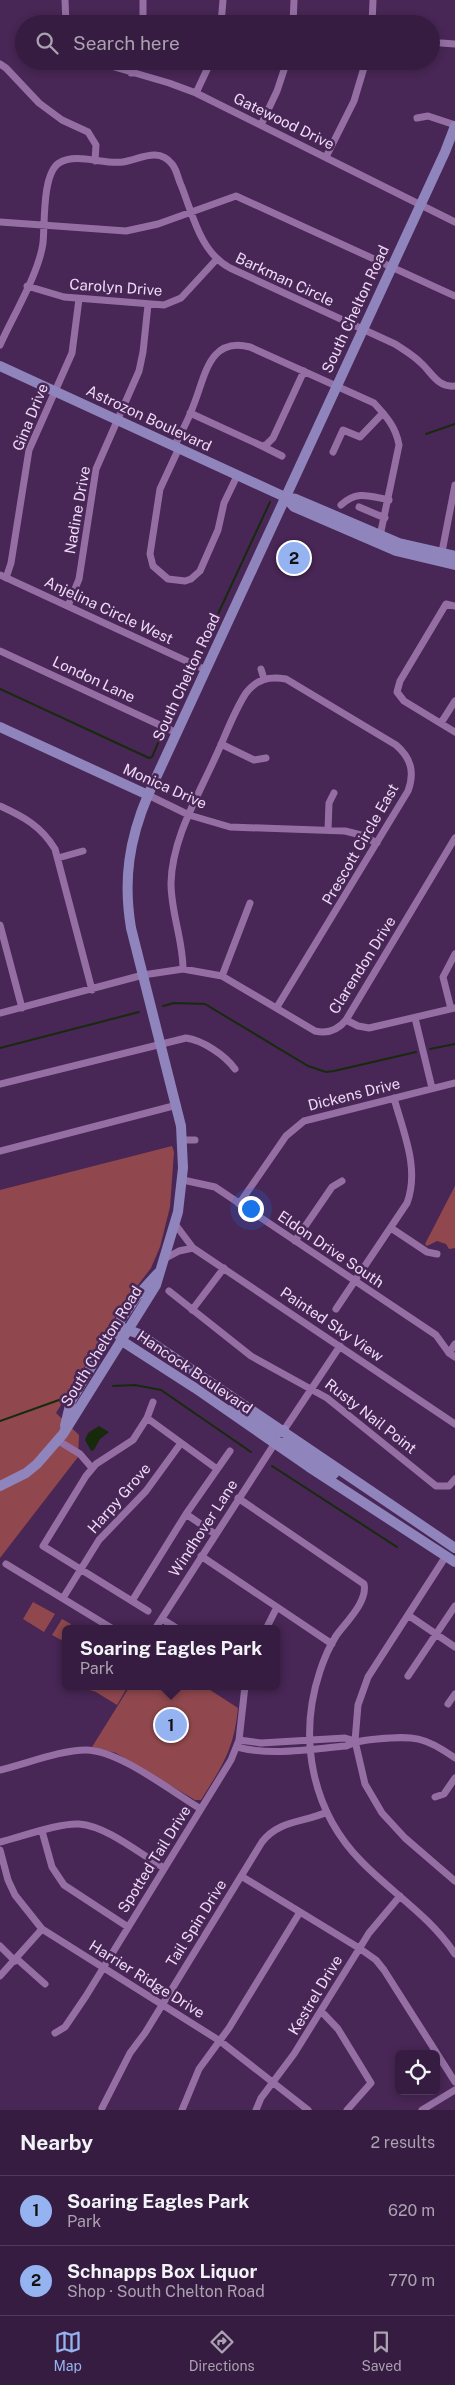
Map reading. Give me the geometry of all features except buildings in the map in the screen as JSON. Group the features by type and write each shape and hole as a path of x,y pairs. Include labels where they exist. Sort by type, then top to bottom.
{"main road":[{"name":"South Chelton Road","path":"0,1486 32,1468 60,1437 130,1329 156,1285 175,1224 183,1180 182,1140 177,1105 131,928 126,881 134,833 148,796 455,126"},
{"name":"Astrozon Boulevard","path":"0,366 285,497 296,499 380,536 418,548 455,565"},
{"name":"Astrozon Boulevard","path":"285,497 294,507 399,552 440,558 455,556"},
{"name":"Monica Drive","path":"0,727 148,796"},
{"name":"South Chelton Road","path":"60,1437 71,1401 115,1326 137,1296 159,1272"},
{"name":"Hancock Boulevard","path":"115,1326 130,1329 284,1430 386,1501 453,1552"},
{"name":"Hancock Boulevard","path":"115,1326 122,1341 374,1508 385,1508 453,1552"},
{"path":"195,1388 222,1400 270,1430 278,1433 284,1430"},
{"path":"275,1443 290,1444 344,1480 386,1501"}],"street":[{"path":"65,0 66,15"},
{"path":"142,0 143,15"},
{"path":"222,15 223,0"},
{"path":"293,15 294,0"},
{"path":"372,15 373,0"},
{"path":"441,43 455,44"},
{"path":"0,64 39,103 62,120 88,132 96,145 95,161"},
{"name":"Gatewood Drive","path":"122,70 170,83 196,93 455,222"},
{"path":"196,93 208,70"},
{"path":"260,125 280,85 284,70"},
{"path":"326,157 354,101 363,70"},
{"path":"417,118 428,116 455,126"},
{"name":"Barkman Circle","path":"0,345 41,253 48,182 53,169 66,160 121,162 146,155 162,156 174,168 204,244 216,260 410,353 436,380 443,385 455,386"},
{"path":"0,222 126,231 158,224 236,196 455,296"},
{"name":"Carolyn Drive","path":"27,286 51,295 164,305 176,302 186,294 216,260"},
{"name":"Gina Drive","path":"3,576 11,563 29,450 72,353 79,298"},
{"name":"Nadine Drive","path":"68,606 78,579 96,469 142,360 148,305"},
{"path":"237,476 224,503 218,530 200,571 191,579 185,581 168,579 153,566 150,554 160,488 212,358 226,347 238,345 250,347 336,385 374,403 383,412 394,427 399,445 380,536"},
{"path":"262,446 266,445 272,438 304,371"},
{"path":"333,452 344,430 360,437 383,412"},
{"path":"190,413 282,456"},
{"path":"440,558 455,485"},
{"path":"341,504 354,495 389,500"},
{"path":"359,507 385,518"},
{"name":"Anjelina Circle West","path":"3,576 206,670"},
{"path":"455,606 446,604 397,688 397,692 404,701 455,732"},
{"name":"London Lane","path":"0,651 177,733"},
{"path":"261,669 264,679"},
{"path":"183,970 182,947 172,908 171,881 176,850 189,815 221,744 246,693 253,685 264,679 276,677 290,681 396,745 402,750 412,767 420,764"},
{"path":"441,723 455,701"},
{"path":"221,744 254,760 266,758"},
{"name":"Prescott Circle East","path":"277,1007 408,790 412,776 412,767"},
{"path":"328,830 329,803 334,793"},
{"name":"Monica Drive","path":"148,796 189,815 230,827 354,832 376,843"},
{"path":"0,806 22,816 39,828 51,842 58,858 92,990"},
{"name":"Clarendon Drive","path":"0,1014 143,975 183,970 222,976 277,1007 307,1027 322,1032 336,1029 346,1020 455,838"},
{"path":"58,858 83,851"},
{"path":"222,976 250,903"},
{"path":"0,925 22,1008"},
{"path":"346,1020 358,1026 369,1028 453,1008 444,977 455,954"},
{"path":"415,1018 432,1088"},
{"path":"0,1084 161,1042 186,1038 196,1040 229,1060 235,1069"},
{"name":"Dickens Drive","path":"239,1204 286,1136 304,1121 455,1083"},
{"path":"336,1309 391,1228 411,1193 413,1169 394,1098"},
{"path":"0,1151 177,1105"},
{"path":"300,1112 304,1121"},
{"path":"182,1140 195,1140"},
{"path":"413,1169 421,1167"},
{"name":"Eldon Drive South","path":"183,1180 208,1184 239,1204 436,1335 452,1355"},
{"path":"295,1241 332,1187 342,1181"},
{"name":"Painted Sky View","path":"175,1224 193,1248 455,1424"},
{"path":"391,1228 427,1252 437,1254"},
{"path":"164,1259 179,1251 193,1248"},
{"path":"192,1310 224,1268"},
{"name":"Rusty Nail Point","path":"168,1291 251,1356 313,1388 436,1486 441,1488 449,1486 455,1479"},
{"path":"452,1355 455,1344"},
{"path":"284,1430 340,1346"},
{"path":"148,1611 43,1546 92,1468 133,1440 147,1418 153,1402"},
{"path":"147,1418 217,1468"},
{"path":"60,1437 80,1454 92,1468"},
{"name":"Harpy Grove","path":"63,1598 105,1532 146,1491 181,1443"},
{"name":"Windhover Lane","path":"158,1625 200,1556 275,1443"},
{"path":"132,1601 186,1514 230,1451"},
{"path":"238,1498 361,1580 368,1588 332,1644 322,1664 313,1695 308,1741 316,1786 340,1836 353,1853 432,1924 455,1954"},
{"path":"186,1514 215,1534"},
{"path":"453,1552 408,1614 378,1659 364,1685 358,1705 355,1742 365,1784 382,1813 406,1838 455,1881"},
{"path":"200,1556 332,1644"},
{"path":"6,1564 107,1625"},
{"path":"408,1676 455,1606"},
{"path":"268,1625 276,1607"},
{"path":"408,1614 455,1647"},
{"path":"162,1619 172,1625"},
{"name":"Spotted Tail Drive","path":"55,2033 65,2027 103,1967 201,1809 238,1743 245,1690"},
{"path":"448,1704 455,1694"},
{"path":"238,1743 256,1751 309,1749 346,1746 355,1742 410,1736 438,1746 455,1758"},
{"path":"238,1743 345,1738 355,1742"},
{"path":"0,1770 78,1751 100,1752 116,1758 201,1809"},
{"path":"435,1797 444,1794 455,1778"},
{"name":"Tail Spin Drive","path":"102,2108 130,2053 262,1842 275,1829 285,1824 312,1819 327,1812"},
{"path":"0,1842 71,1824 92,1827 164,1868"},
{"path":"42,1831 52,1867 64,1885 76,1896 128,1927"},
{"name":"Harrier Ridge Drive","path":"0,1850 8,1880 15,1895 42,1929 220,2040 308,2110"},
{"path":"241,1876 376,1960 455,2082"},
{"name":"Kestrel Drive","path":"256,2110 273,2082 289,2062 369,1933 400,1896"},
{"path":"182,2110 195,2077 300,1912"},
{"path":"0,1976 42,1929"},
{"path":"0,1946 45,1984"},
{"path":"321,2011 338,2029 371,2083 347,2110"},
{"path":"422,2110 455,2090"}],"shaded area":[{"path":"172,1146 174,1152 170,1207 160,1247 151,1268 122,1306 56,1413 79,1435 78,1457 0,1558 0,1190"},
{"path":"455,1186 455,1248 449,1249 446,1244 437,1241 427,1246 425,1244"},
{"path":"99,1426 109,1432 100,1439 94,1450 91,1451 85,1440 88,1433"},
{"path":"33,1602 55,1614 44,1632 23,1619"},
{"path":"62,1619 71,1624 62,1625 61,1640 52,1635"},
{"path":"90,1690 126,1690 117,1705"},
{"path":"128,1690 210,1690 238,1708 236,1723 226,1757 201,1800 195,1800 116,1753 92,1747"}],"waterway":[{"path":"426,434 455,424"},
{"path":"198,657 270,502"},
{"path":"169,720 192,670"},
{"path":"0,689 149,758 152,757 162,734"},
{"path":"163,1006 174,1003 205,1004 308,1066 326,1072 416,1052"},
{"path":"0,1048 139,1012"},
{"path":"430,1049 455,1044"},
{"path":"113,1386 135,1385 161,1390 251,1452"},
{"path":"0,1421 59,1400"},
{"path":"272,1466 397,1547"}],"place":[{"name":"Schnapps Box Liquor","path":"294,558"},
{"name":"Soaring Eagles Park","path":"171,1725"}]}
